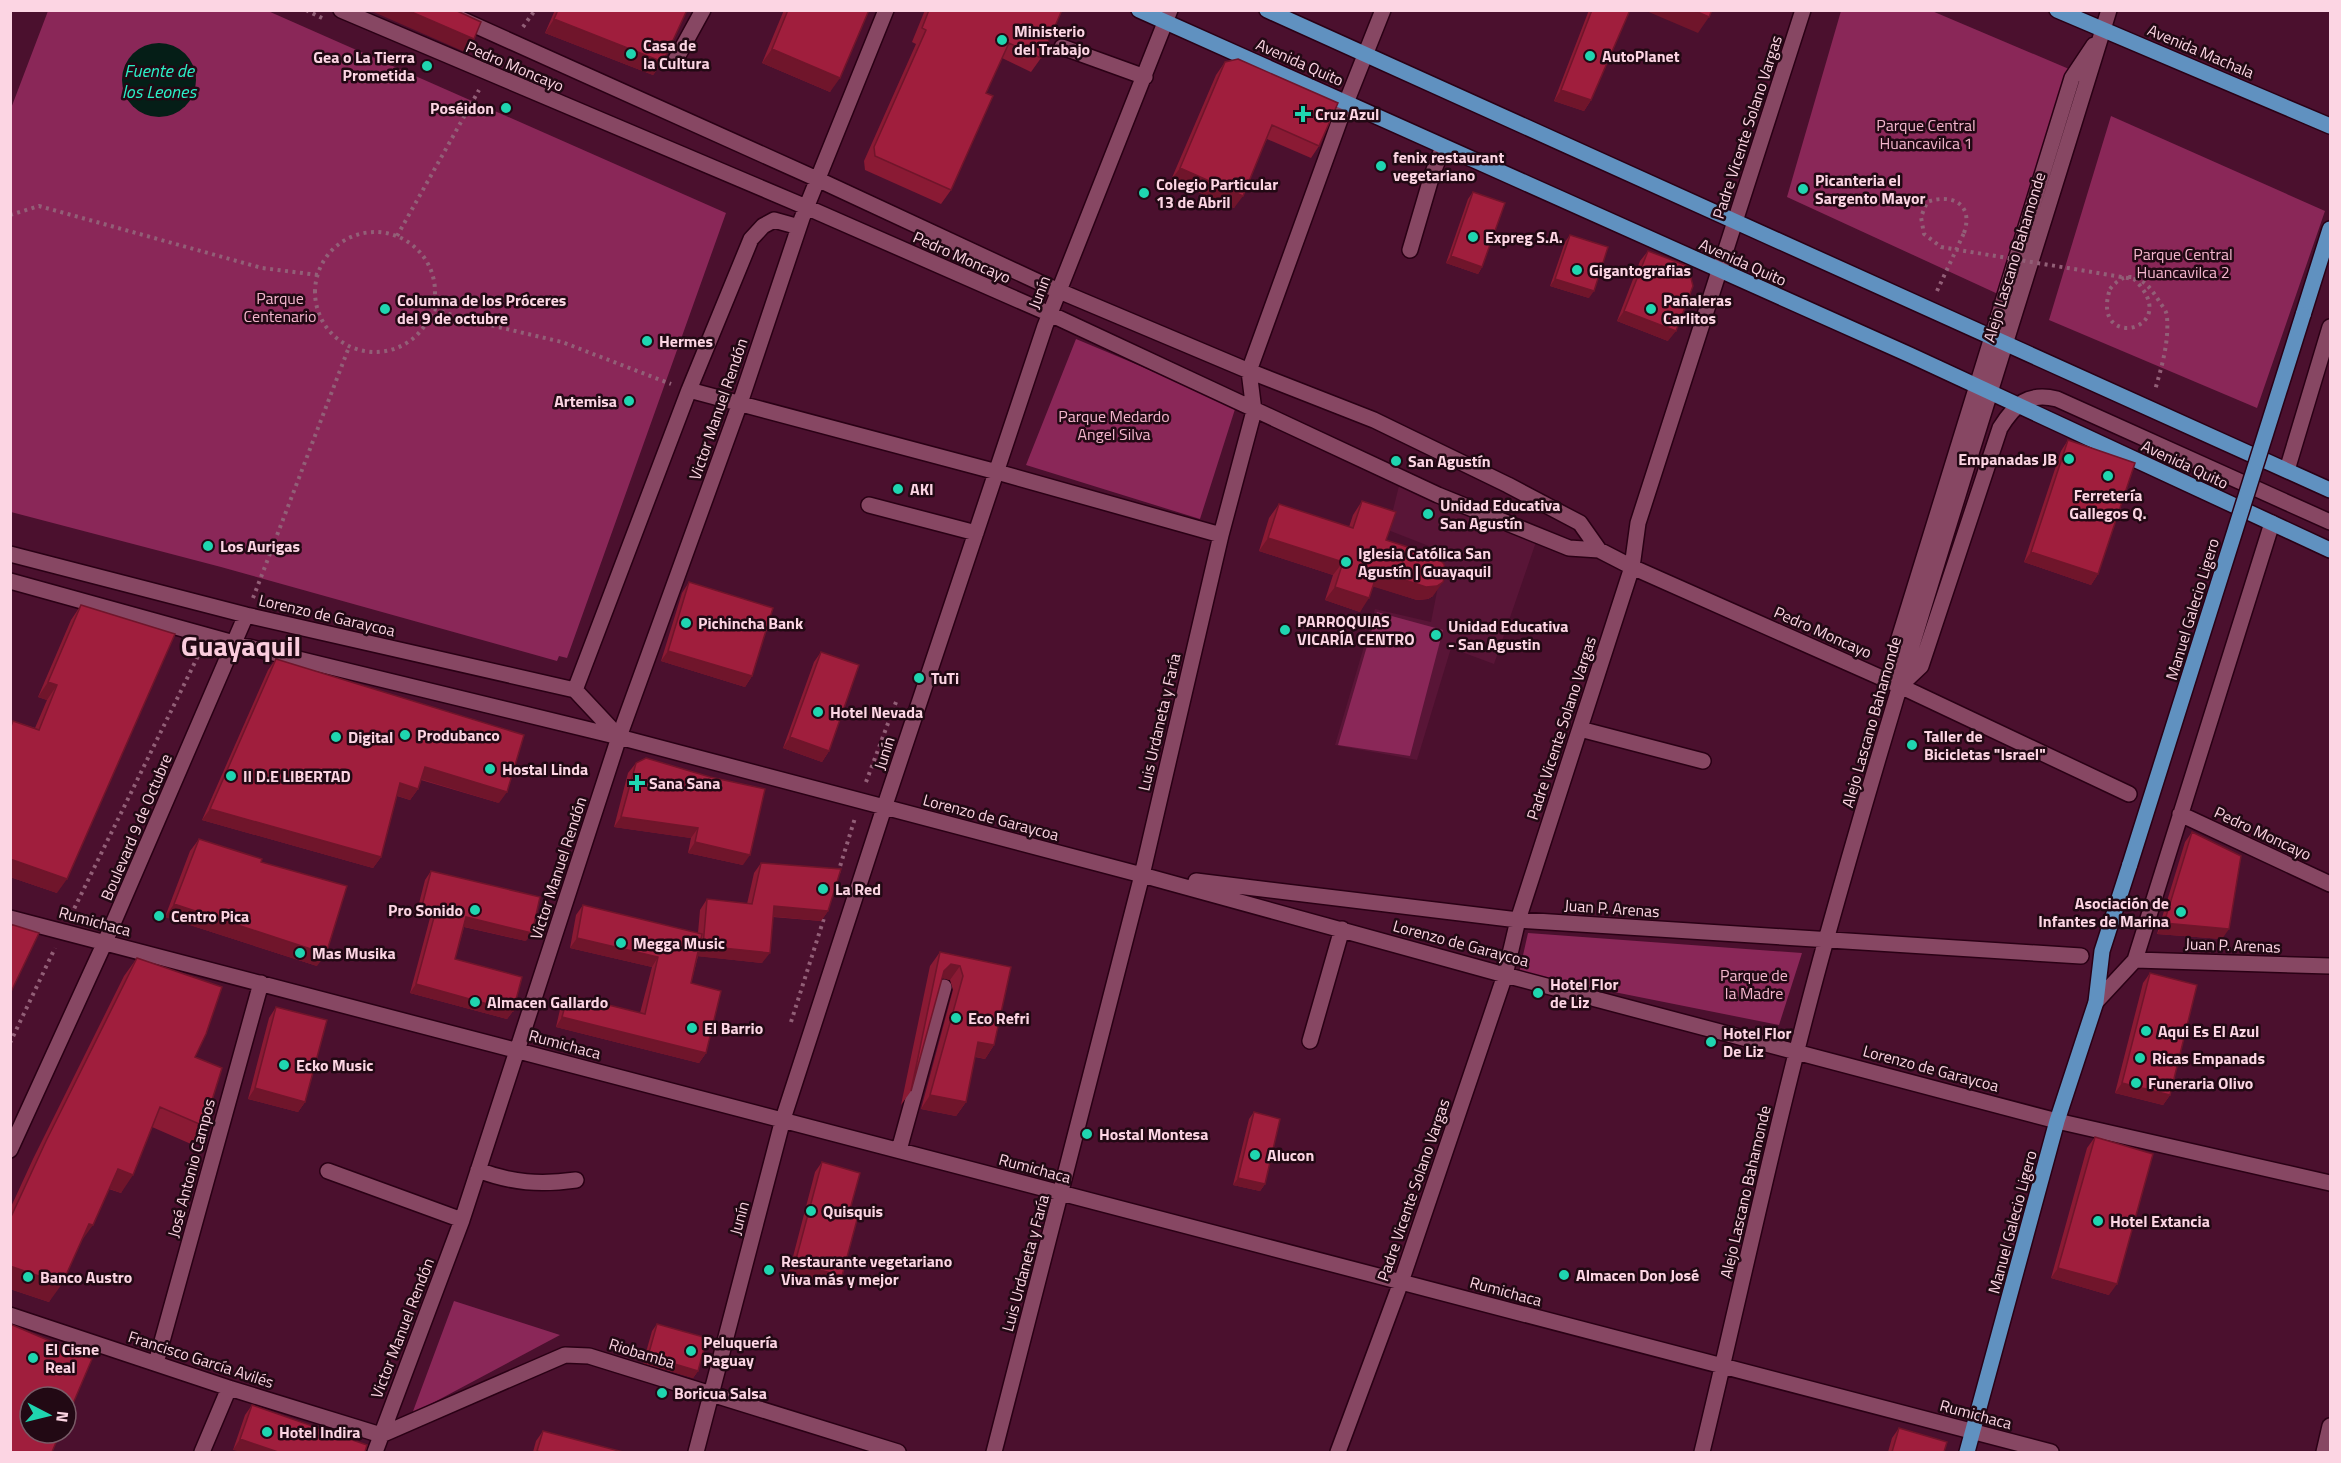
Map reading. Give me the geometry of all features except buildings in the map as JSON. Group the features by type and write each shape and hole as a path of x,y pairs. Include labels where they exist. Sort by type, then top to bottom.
{"main road":[{"name":"Avenida Quito","path":"1139,10 1167,16 1346,103 1910,355 2015,406 2331,550"},
{"name":"Avenida Quito","path":"1267,10 2331,490"},
{"name":"Avenida Machala","path":"2056,10 2331,126"},
{"name":"Manuel Galecio Ligero","path":"1967,1452 2057,1121 2096,1002 2102,951 2331,230"}],"street":[{"name":"Pedro Moncayo","path":"341,10 806,207 1050,314 1449,500 1569,548 1599,550 1632,567 1900,686 2129,794"},
{"name":"Pedro Moncayo","path":"441,10 817,179 1058,291 1249,371 1374,420 1580,523 1599,550"},
{"path":"675,61 703,10"},
{"name":"Victor Manuel Rendón","path":"375,1452 462,1220 619,737 740,403 806,207 886,10"},
{"name":"Luis Urdaneta y Faría","path":"993,1452 1062,1194 1142,875 1221,535 1254,411 1249,371 1346,103 1383,10"},
{"name":"Padre Vicente Solano Vargas","path":"1338,1452 1401,1282 1506,975 1518,920 1632,567 1638,523 1803,10"},
{"name":"Alejo Lascano Bahamonde","path":"1983,391 2007,343 2109,10"},
{"name":"Junín","path":"696,1452 783,1119 884,808 1058,291 1145,77 1167,16"},
{"path":"1900,686 1896,648 1983,391 1992,336 2072,78 2104,30"},
{"path":"1062,47 1145,77"},
{"path":"1410,250 1432,175 1443,147"},
{"name":"Victor Manuel Rendón","path":"575,690 688,390 751,239 763,226 774,220 799,227"},
{"path":"2286,470 2331,327"},
{"path":"688,390 997,472 1221,535"},
{"path":"1900,686 1921,666 2000,428 2015,406 2031,398 2046,396 2057,399 2331,522"},
{"path":"869,505 976,533"},
{"name":"Manuel Galecio Ligero","path":"2096,1002 2135,960 2272,523"},
{"name":"Lorenzo de Garaycoa","path":"10,554 246,615 575,690"},
{"name":"Lorenzo de Garaycoa","path":"10,581 235,643 619,737 2057,1121 2331,1183"},
{"name":"Boulevard 9 de Octubre","path":"10,1150 105,942 246,615"},
{"name":"Alejo Lascano Bahamonde","path":"1702,1452 1796,1052 1826,939 1900,686"},
{"path":"575,690 619,737"},
{"path":"1580,729 1703,761"},
{"name":"Pedro Moncayo","path":"2180,814 2331,884"},
{"name":"Juan P. Arenas","path":"1142,875 1518,920 2081,956"},
{"name":"Rumichaca","path":"10,918 2051,1452"},
{"path":"1310,1041 1342,930"},
{"name":"Juan P. Arenas","path":"2135,960 2331,966"},
{"name":"José Antonio Campos","path":"156,1363 261,983"},
{"path":"899,1150 944,987"},
{"path":"478,1170 501,1179 544,1184 576,1180"},
{"path":"328,1171 462,1220"},
{"name":"Francisco García Avilés","path":"10,1315 381,1435"},
{"name":"Riobamba","path":"381,1435 565,1355 590,1356 898,1452"},
{"path":"202,1452 230,1388"},
{"path":"2324,1452 2331,1426"}],"path":[{"path":"397,236 488,74"},
{"path":"1929,308 1964,233 1967,224 1966,213 1961,206 1952,199 1940,197 1927,202 1921,218 1924,234 1941,247 2134,279 2146,291 2149,314 2142,324 2133,329 2122,328 2111,321 2107,313 2106,299 2110,289 2118,280 2130,276 2142,280 2155,293 2167,314 2166,351 2151,408"},
{"path":"10,215 39,206 262,268 318,275"},
{"path":"369,232 383,232 397,236 412,244 424,257 432,273 435,290 434,309 415,337 400,347 384,352 366,352 350,347 338,339 320,317 315,289 318,275 323,262 342,241 369,232"},
{"path":"434,309 464,319 562,342 617,365 688,390"},
{"path":"246,615 350,347"},
{"path":"10,1043 192,672 207,635"}],"shaded area":[{"name":"Unidad Educativa - San Agustin","path":"1399,486 1536,542 1494,664 1451,648 1417,760 1335,745 1375,609 1431,622 1441,571 1439,553 1434,548 1388,530"}],"green space":[{"name":"Parque Centenario","path":"48,11 268,11 726,213 567,658 559,656 557,661 221,567 11,512 10,111"},
{"name":"Parque Central Huancavilca 1","path":"1841,11 1932,11 2069,69 1998,294 1787,197"},
{"name":"Parque Central Huancavilca 2","path":"2111,116 2325,211 2257,408 2049,320"},
{"name":"Parque Medardo Angel Silva","path":"1076,339 1236,406 1200,519 1026,465"},
{"path":"1377,612 1443,630 1410,756 1338,745"},
{"name":"Parque de la Madre","path":"1528,933 1802,953 1779,1025 1519,973"},
{"path":"454,1301 560,1335 412,1414"}],"water":[{"name":"Fuente de los Leones","path":"152,43 166,43 180,49 190,59 196,73 194,94 180,111 166,117 152,117 138,111 128,101 122,87 122,73 128,59 138,49"}],"place":[{"name":"Ministerio del Trabajo","path":"1002,40"},
{"name":"Casa de la Cultura","path":"631,54"},
{"name":"AutoPlanet","path":"1590,56"},
{"name":"Gea o La Tierra Prometida","path":"427,66"},
{"name":"Poséidon","path":"506,108"},
{"name":"Cruz Azul","path":"1303,114"},
{"name":"fenix restaurant vegetariano","path":"1381,166"},
{"name":"Picanteria el Sargento Mayor","path":"1803,189"},
{"name":"Colegio Particular 13 de Abril","path":"1144,193"},
{"name":"Expreg S.A.","path":"1473,237"},
{"name":"Gigantografias","path":"1577,270"},
{"name":"Columna de los Próceres del 9 de octubre","path":"385,309"},
{"name":"Pañaleras Carlitos","path":"1651,309"},
{"name":"Hermes","path":"647,341"},
{"name":"Artemisa","path":"629,401"},
{"name":"Empanadas JB","path":"2069,459"},
{"name":"San Agustín","path":"1396,461"},
{"name":"Ferretería Gallegos Q.","path":"2108,476"},
{"name":"AKI","path":"898,489"},
{"name":"Unidad Educativa San Agustín","path":"1428,514"},
{"name":"Los Aurigas","path":"208,546"},
{"name":"Iglesia Católica San Agustín | Guayaquil","path":"1346,562"},
{"name":"Pichincha Bank","path":"686,623"},
{"name":"PARROQUIAS VICARÍA CENTRO","path":"1285,630"},
{"name":"Unidad Educativa - San Agustin","path":"1436,635"},
{"name":"TuTi","path":"919,678"},
{"name":"Hotel Nevada","path":"818,712"},
{"name":"Produbanco","path":"405,735"},
{"name":"Digital","path":"336,737"},
{"name":"Taller de Bicicletas \"Israel\"","path":"1912,745"},
{"name":"Hostal Linda","path":"490,769"},
{"name":"II D.E LIBERTAD","path":"231,776"},
{"name":"Sana Sana","path":"637,783"},
{"name":"La Red","path":"823,889"},
{"name":"Pro Sonido","path":"475,910"},
{"name":"Asociación de Infantes de Marina","path":"2181,912"},
{"name":"Centro Pica","path":"159,916"},
{"name":"Megga Music","path":"621,943"},
{"name":"Mas Musika","path":"300,953"},
{"name":"Hotel Flor de Liz","path":"1538,993"},
{"name":"Almacen Gallardo","path":"475,1002"},
{"name":"Eco Refri","path":"956,1018"},
{"name":"El Barrio","path":"692,1028"},
{"name":"Aqui Es El Azul","path":"2146,1031"},
{"name":"Hotel Flor De Liz","path":"1711,1042"},
{"name":"Ricas Empanads","path":"2140,1058"},
{"name":"Ecko Music","path":"284,1065"},
{"name":"Funeraria Olivo","path":"2136,1083"},
{"name":"Hostal Montesa","path":"1087,1134"},
{"name":"Alucon","path":"1255,1155"},
{"name":"Quisquis","path":"811,1211"},
{"name":"Hotel Extancia","path":"2098,1221"},
{"name":"Restaurante vegetariano Viva más y mejor","path":"769,1270"},
{"name":"Almacen Don José","path":"1564,1275"},
{"name":"Banco Austro","path":"28,1277"},
{"name":"Peluquería Paguay","path":"691,1351"},
{"name":"El Cisne Real","path":"33,1358"},
{"name":"Boricua Salsa","path":"662,1393"},
{"name":"Hotel Indira","path":"267,1432"}],"district":[{"name":"Guayaquil","path":"241,645"}]}
